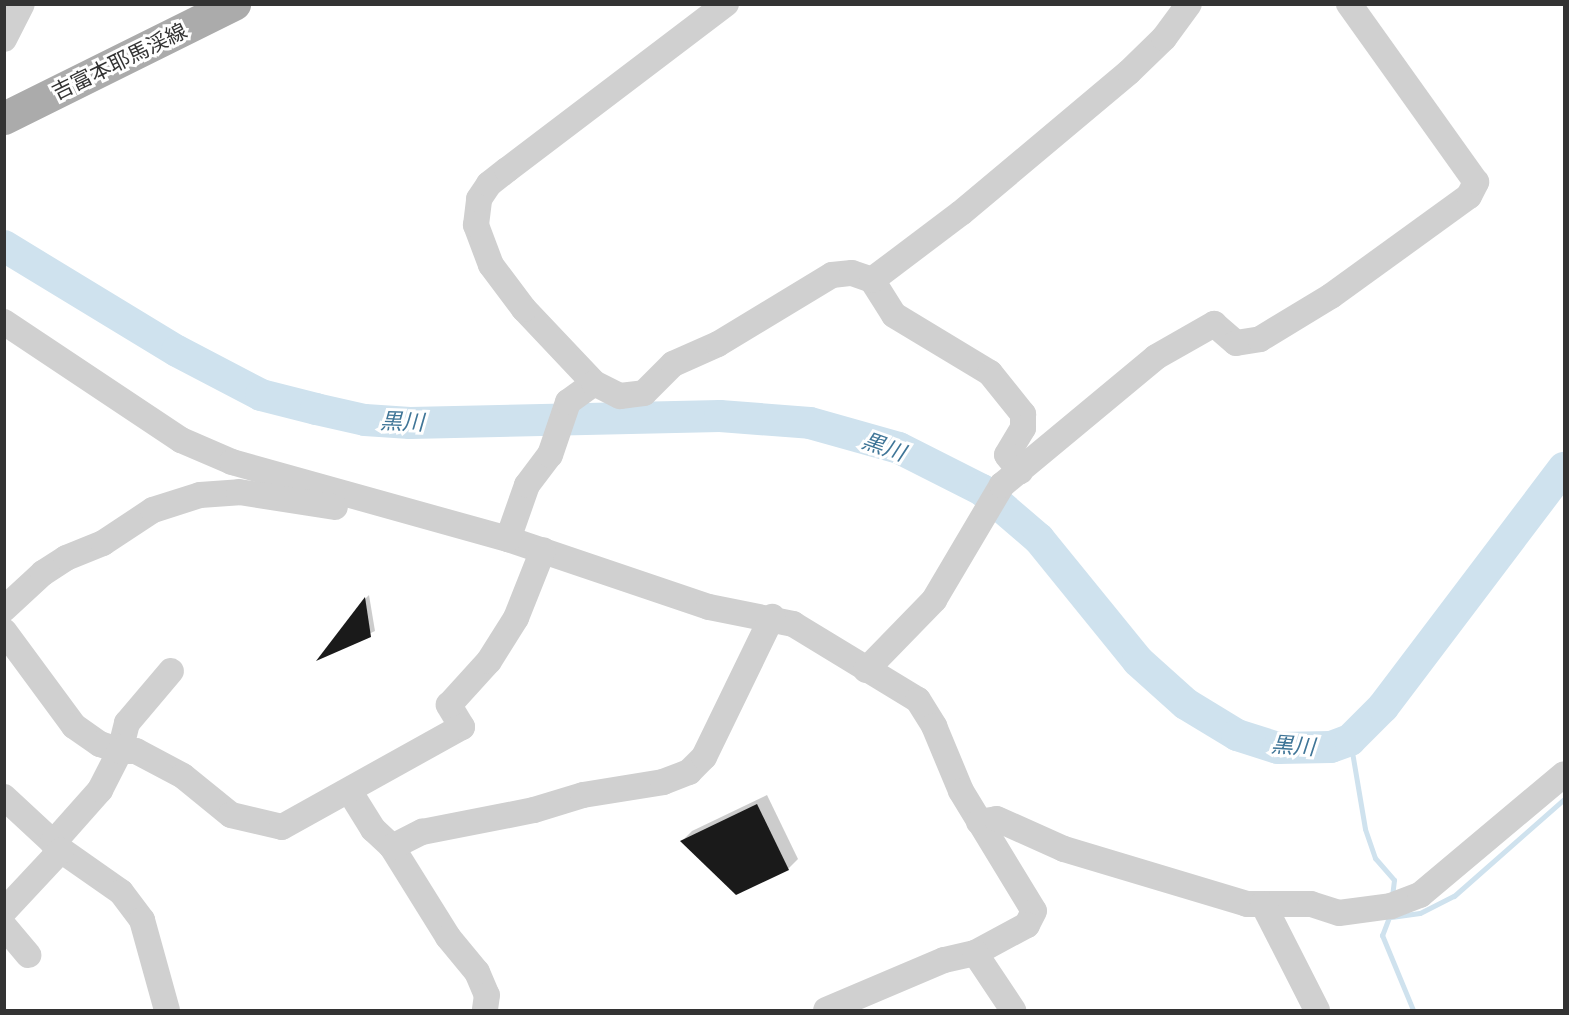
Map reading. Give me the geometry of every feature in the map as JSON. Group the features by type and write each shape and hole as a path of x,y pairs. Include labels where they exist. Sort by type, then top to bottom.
{"main road":[{"name":"吉富本耶馬渓線","path":"4,118 234,4"}],"street":[{"path":"4,39 22,4"},
{"path":"726,4 696,12 489,184 478,199 476,225 491,265 524,309 594,384 620,396 644,393 673,364 718,344 832,274 852,273 872,280 894,315 990,373 1023,414 1023,428 1007,456 1011,478"},
{"path":"872,280 961,213 1129,72 1164,38 1189,4"},
{"path":"866,670 934,600 1011,478 1156,357 1214,324 1236,344 1260,339 1331,296 1469,196 1476,182 1349,4"},
{"path":"4,322 129,406 197,447 232,462 508,539 709,607 772,617 793,624 918,700 979,822 1034,911 1027,924 975,953 944,960 826,1011"},
{"path":"508,539 527,485 550,455 568,402 594,384"},
{"path":"197,447 195,455 239,492"},
{"path":"4,609 43,573 103,543 153,510 200,495 239,492 341,508 365,508 369,501"},
{"path":"4,631 74,726 100,744 120,750 135,751 183,776 231,815 271,828 282,827 350,792 462,727 449,705 489,661 516,618 543,550"},
{"path":"392,847 422,832 534,810 583,795 663,782 688,772 704,757 772,617"},
{"path":"4,911 100,790 120,750 127,723 171,671"},
{"path":"979,822 997,819 1064,849 1247,904 1311,904 1339,913 1405,902 1434,884 1564,774"},
{"path":"350,792 373,829 392,847 448,937 477,972 487,995 485,1011"},
{"path":"4,797 57,846 115,886 142,920 167,1011"},
{"path":"1263,904 1317,1011"},
{"path":"4,926 28,955"},
{"path":"975,953 1013,1011"}],"building":[{"path":"365,597 371,637 316,661"},
{"path":"757,804 789,870 736,895 680,841"}],"waterway":[{"name":"黒川","path":"4,246 177,351 261,395 316,409 365,420 410,423 720,416 810,423 899,448 982,490 1039,539 1138,661 1186,704 1237,735 1278,748 1331,747 1350,740 1383,707 1564,468"},
{"path":"1350,740 1365,829 1375,858 1394,880 1392,897"},
{"path":"1391,917 1420,913 1454,896 1564,799"},
{"path":"1391,912 1382,935 1413,1010"}]}
